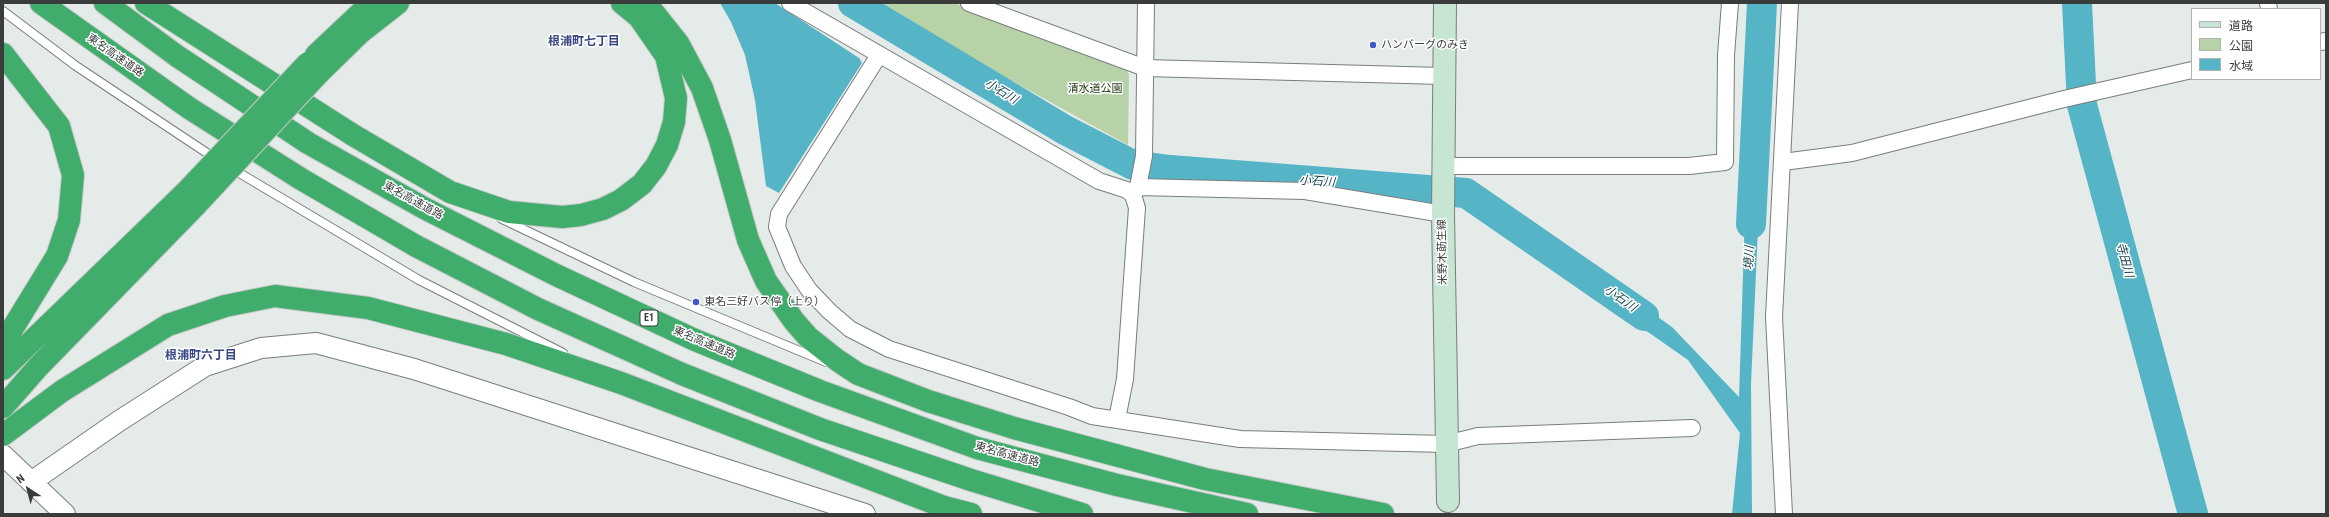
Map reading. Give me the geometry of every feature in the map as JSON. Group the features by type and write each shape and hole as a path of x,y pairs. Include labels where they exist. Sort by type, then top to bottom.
{"highway":[{"name":"東名高速道路","path":"41,3 189,108 301,179 416,246 538,309 682,374 820,429 971,480 1082,514"},
{"name":"東名高速道路","path":"105,3 177,56 308,143 438,215 556,274 695,340 820,391 977,448 1117,485 1247,514"},
{"path":"146,3 353,135 450,192 509,212 562,217 581,215 603,209 621,200 642,184 656,166 667,145 674,122 676,98 666,56 639,17 622,3"},
{"path":"3,407 190,199 313,69 343,27 373,3"},
{"path":"313,69 398,3"},
{"path":"646,3 670,31 691,65 711,113 748,240 766,281 779,301 808,337 858,374 928,401 1007,425 1205,479 1383,514"},
{"path":"3,54 59,126 73,176 69,220 57,256 3,344"},
{"path":"3,369 190,199"},
{"path":"3,435 62,391 168,325 225,306 275,296 368,308 506,344 621,383 944,507 971,514"}],"main road":[{"name":"米野木莇生線","path":"1445,3 1443,76 1443,213 1448,501"}],"street":[{"path":"790,3 1099,181 1126,190 1137,187 1305,191 1443,213"},
{"path":"969,3 1145,68 1443,76"},
{"path":"1117,418 1126,363 1137,208 1137,187 1144,156 1146,3"},
{"path":"1444,169 1689,166 1725,162 1726,55 1730,3"},
{"path":"1784,514 1774,316 1790,3"},
{"path":"879,54 779,214 777,227 786,251 809,290 850,329 889,349 1069,407 1092,416 1117,418 1240,439 1446,444 1478,436 1692,428"},
{"path":"1783,162 1852,153 2064,99 2191,70"},
{"path":"31,482 119,421 205,366 261,348 316,343 414,369 865,514"},
{"path":"7,459 65,514"}],"lane":[{"path":"3,11 76,66 188,142 293,206 419,280 621,383"},
{"path":"450,192 545,241 634,282 790,348 858,374"}],"green space":[{"name":"清水道公園","path":"883,3 954,3 1124,64 1129,75 1128,145 969,57"}],"water":[{"path":"720,3 775,3 859,58 862,63 779,193 766,186 755,100 745,55 731,22"},
{"path":"1746,183 1760,183 1751,384 1752,514 1732,514 1740,433 1688,360 1605,302 1614,286 1672,327 1739,397"}],"waterway":[{"name":"小石川","path":"853,3 1065,130 1133,165 1170,170 1466,193 1644,316"},
{"name":"境川","path":"1751,224 1762,3"},
{"name":"寺田川","path":"2077,3 2082,105 2193,514"}],"place":[{"name":"ハンバーグのみき","path":"1373,45"},
{"name":"東名三好バス停（上り）","path":"696,302"}],"district":[{"name":"根浦町七丁目","path":"584,42"},
{"name":"根浦町六丁目","path":"201,356"}]}
